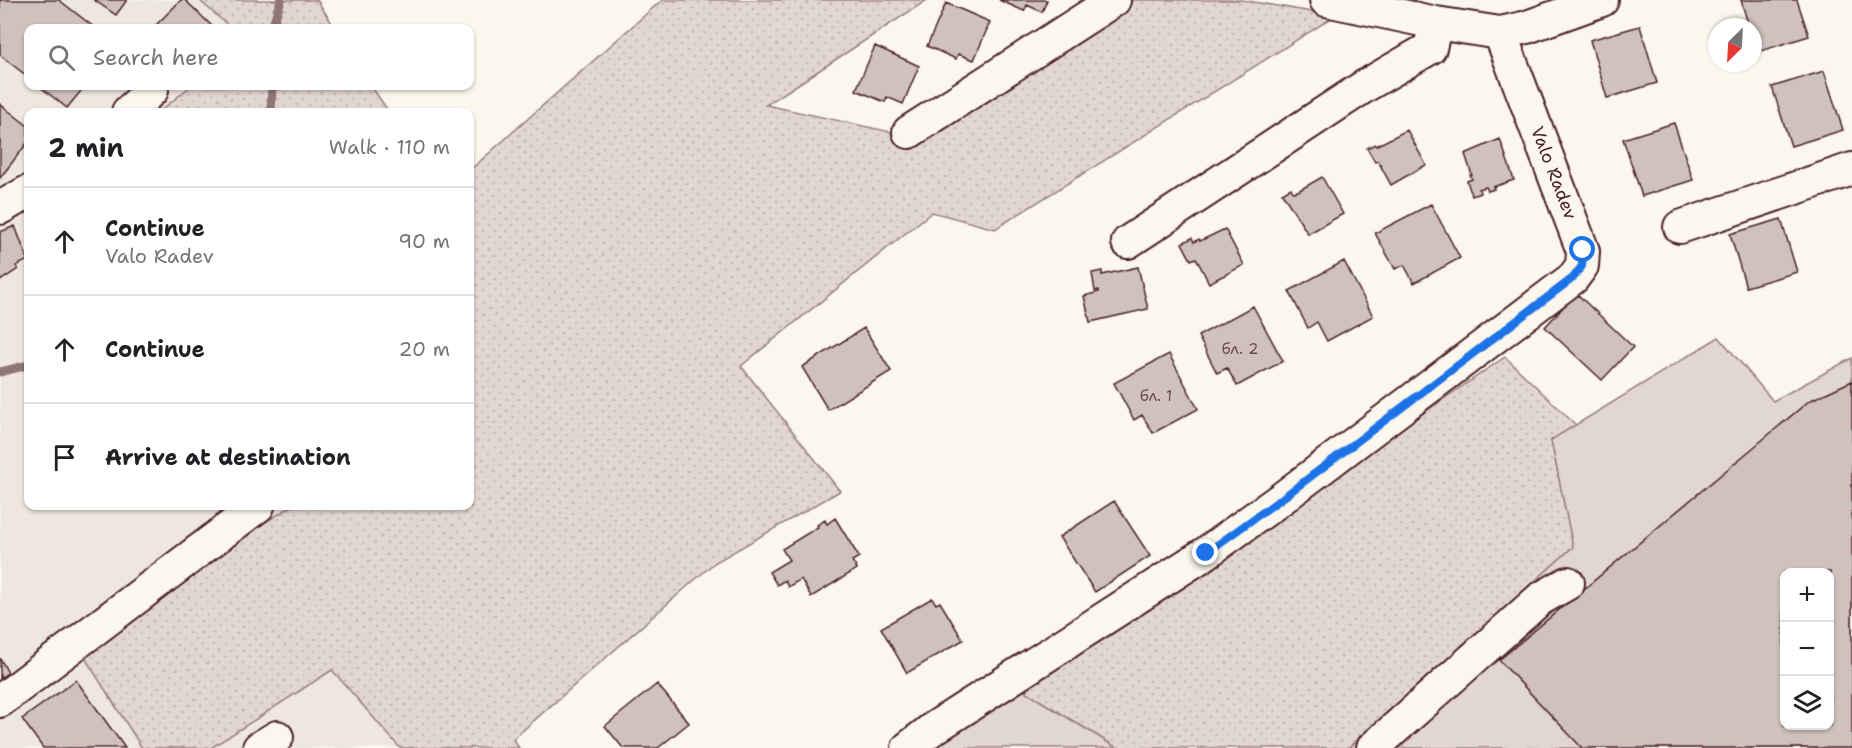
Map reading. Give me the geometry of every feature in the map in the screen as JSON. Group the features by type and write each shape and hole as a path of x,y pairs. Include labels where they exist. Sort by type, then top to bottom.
{"street":[{"path":"909,132 1114,0"},
{"path":"1326,0 1378,5 1436,23 1500,33 1527,27 1602,0"},
{"path":"1128,242 1365,86 1430,48 1436,23"},
{"name":"Valo Radev","path":"908,748 931,730 1206,553 1573,278 1582,266 1583,250 1500,33"},
{"path":"132,108 152,90"},
{"path":"1680,227 1852,169"},
{"path":"0,208 24,194"},
{"path":"0,700 253,510"},
{"path":"1373,748 1540,599 1568,583"}],"shaded area":[{"path":"0,0 199,0 226,24 24,24 24,90 186,90 164,108 24,108 24,510 285,510 73,639 142,748 0,748"},
{"path":"199,0 317,0 332,24 226,24"},
{"path":"662,0 927,0 766,105 909,136 1116,0 1242,0 1335,16 995,229 932,212 741,366 840,491 714,563 513,739 519,748 400,748 332,670 211,748 142,748 73,639 285,510 474,510 474,166"},
{"path":"186,90 374,90 386,108 164,108"},
{"path":"1719,337 1773,401 1852,358 1852,748 1348,748 1573,547 1551,440"},
{"path":"1505,357 1576,425 1551,440 1573,547 1348,748 1117,748 1021,689"},
{"path":"333,670 398,748 211,748"},
{"path":"1021,689 1117,748 929,748"}],"building":[{"path":"0,0 59,0 90,24 24,24 24,74 0,55"},
{"path":"94,0 127,0 116,15"},
{"path":"181,0 185,0 210,24 157,24"},
{"path":"999,0 1047,0 1042,12 1027,5 1024,11"},
{"path":"1741,0 1797,0 1809,36 1762,50 1762,18 1746,18"},
{"path":"946,3 990,22 974,60 958,54 956,59 927,46"},
{"path":"1640,26 1657,83 1607,98 1590,40"},
{"path":"875,46 919,66 903,104 887,97 885,102 856,90"},
{"path":"1824,71 1843,130 1791,146 1772,87"},
{"path":"44,90 82,90 67,108"},
{"path":"0,104 24,123 24,147 0,178"},
{"path":"1674,123 1693,180 1642,196 1623,139"},
{"path":"1407,130 1426,165 1391,185 1378,161 1375,162 1367,148 1375,144 1376,146"},
{"path":"1500,139 1514,180 1488,191 1486,187 1479,189 1480,193 1472,196 1467,181 1472,179 1470,175 1472,175 1465,154"},
{"path":"1322,177 1343,214 1308,234 1282,193 1291,188 1293,192 1298,191"},
{"path":"1431,204 1460,258 1414,283 1404,265 1395,269 1375,233"},
{"path":"1781,219 1797,272 1746,287 1730,234"},
{"path":"15,226 24,250 24,262 16,266 18,269 0,281 0,232"},
{"path":"1225,229 1244,265 1209,283 1196,258 1191,260 1182,243 1192,238 1194,242 1199,239 1200,241"},
{"path":"1344,261 1373,316 1327,341 1317,322 1308,328 1289,291"},
{"path":"1138,267 1148,309 1090,322 1084,296 1099,292 1099,290 1095,291 1092,273 1102,271 1102,275"},
{"path":"1576,293 1633,347 1602,380 1545,327"},
{"path":"1253,306 1283,361 1237,386 1227,368 1217,373 1198,336"},
{"path":"864,328 891,371 828,410 802,367"},
{"path":"1169,354 1198,409 1153,433 1142,415 1134,420 1114,383"},
{"path":"1852,381 1852,748 1582,748 1499,660 1809,401"},
{"path":"1114,501 1150,556 1095,592 1059,537"},
{"path":"835,518 859,557 852,561 857,569 811,597 801,579 788,587 785,580 777,585 769,572 789,560 782,549 818,527 817,525 825,520 827,524"},
{"path":"932,598 936,604 940,602 963,640 907,673 881,628"},
{"path":"0,658 8,673 0,678"},
{"path":"76,680 125,748 43,748 22,719"},
{"path":"657,684 689,723 658,748 623,748 605,726"}],"waterway":[{"path":"274,24 281,0"},
{"path":"271,108 272,90"},
{"path":"0,372 24,366"}],"route":[{"path":"1206,553 1573,278 1582,266 1583,250"}]}
